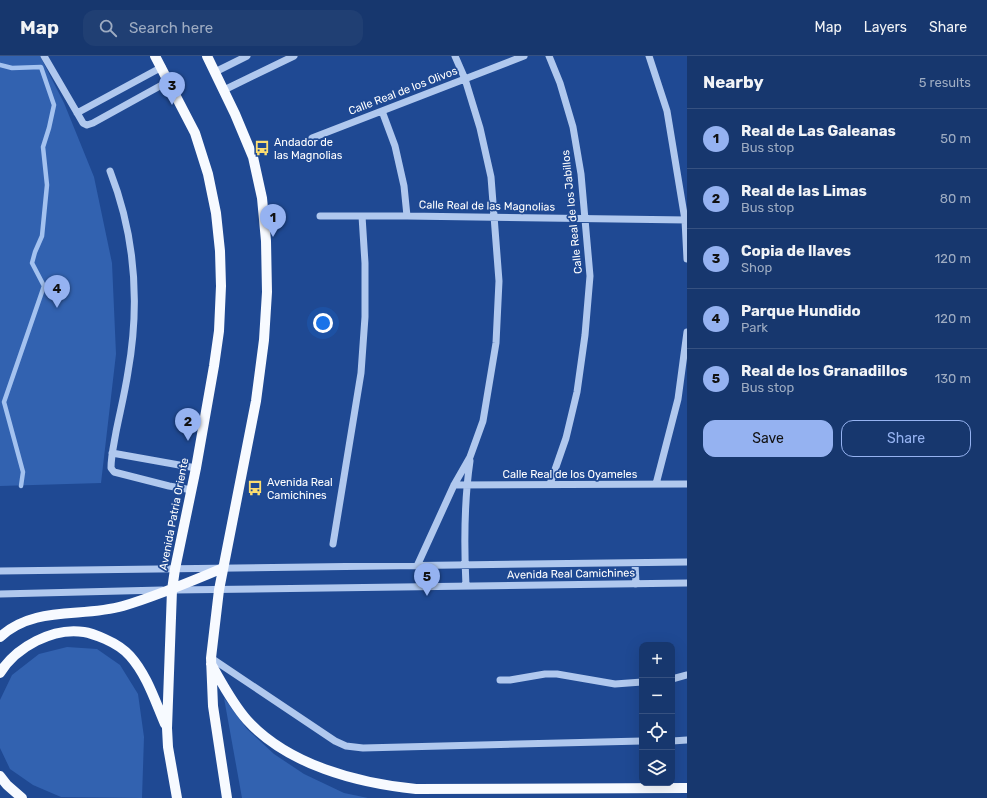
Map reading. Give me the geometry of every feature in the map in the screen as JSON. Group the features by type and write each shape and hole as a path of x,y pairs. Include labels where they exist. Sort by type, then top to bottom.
{"main road":[{"name":"Avenida Patria Oriente","path":"156,56 195,133 208,174 216,213 220,251 221,286 219,331 196,468 174,569 172,590 167,728 168,747 177,798"},
{"path":"207,56 224,90 253,157 262,198 266,241 267,292 264,340 256,401 219,590 211,661 213,706 227,798"},
{"path":"0,637 22,623 40,617 57,613 106,610 123,606 172,590 223,568"},
{"path":"0,673 16,655 37,640 49,636 73,632 84,632 118,645 130,655 148,683 167,728"},
{"path":"211,661 237,708 269,741 314,764 356,779 396,787 416,789 687,788"},
{"path":"0,776 7,785 22,798"}],"street":[{"path":"44,56 83,123 87,125 169,81"},
{"path":"215,72 247,56"},
{"path":"224,90 294,56"},
{"path":"417,566 454,485 470,457 483,422 496,343 499,281 491,177 480,128 465,79 455,56"},
{"name":"Calle Real de los Olivos","path":"312,138 524,56"},
{"name":"Calle Real de los Jabillos","path":"549,56 560,83 574,127 586,219 590,276 586,335 576,392 566,438 550,484"},
{"path":"649,56 667,111 686,220 687,259"},
{"path":"77,113 162,67"},
{"name":"Calle Real de las Magnolias","path":"382,111 395,146 404,186 407,216"},
{"path":"110,171 119,194 126,222 132,258 135,291 134,338 112,453 111,468 114,472 169,486 192,490"},
{"name":"Calle Real de las Magnolias","path":"320,216 686,220"},
{"path":"333,544 361,373 365,317 365,263 362,216"},
{"path":"656,484 678,399 687,332"},
{"path":"112,453 196,468"},
{"path":"466,586 466,486 470,457"},
{"name":"Calle Real de los Oyameles","path":"454,485 687,484"},
{"name":"Avenida Real Camichines","path":"0,571 687,562"},
{"path":"635,563 636,584"},
{"name":"Avenida Real Camichines","path":"0,594 172,590 687,583"},
{"path":"211,661 335,741 346,746 363,748 639,741"},
{"path":"500,680 510,680 545,674 557,674 615,684 639,682"},
{"path":"675,677 687,675"},
{"path":"675,740 687,740"}],"shaded area":[{"path":"0,56 40,56 64,103 94,177 112,263 116,354 101,483 0,486"},
{"path":"67,647 97,649 120,665 138,694 144,737 142,798 61,797 33,785 10,769 0,748 0,700 12,675 39,654"},
{"path":"224,698 247,729 274,754 304,774 344,793 368,798 242,798"}],"waterway":[{"path":"0,65 12,68 41,67 54,105 43,147 47,185 42,236 32,263 44,286 4,402 23,472 21,486"}],"place":[{"name":"Copia de llaves","path":"172,105"},
{"name":"Andador de las Magnolias","path":"262,148"},
{"name":"Real de Las Galeanas","path":"273,237"},
{"name":"Parque Hundido","path":"57,308"},
{"name":"Real de las Limas","path":"188,441"},
{"name":"Avenida Real Camichines","path":"255,488"},
{"name":"Real de los Granadillos","path":"427,596"}]}
